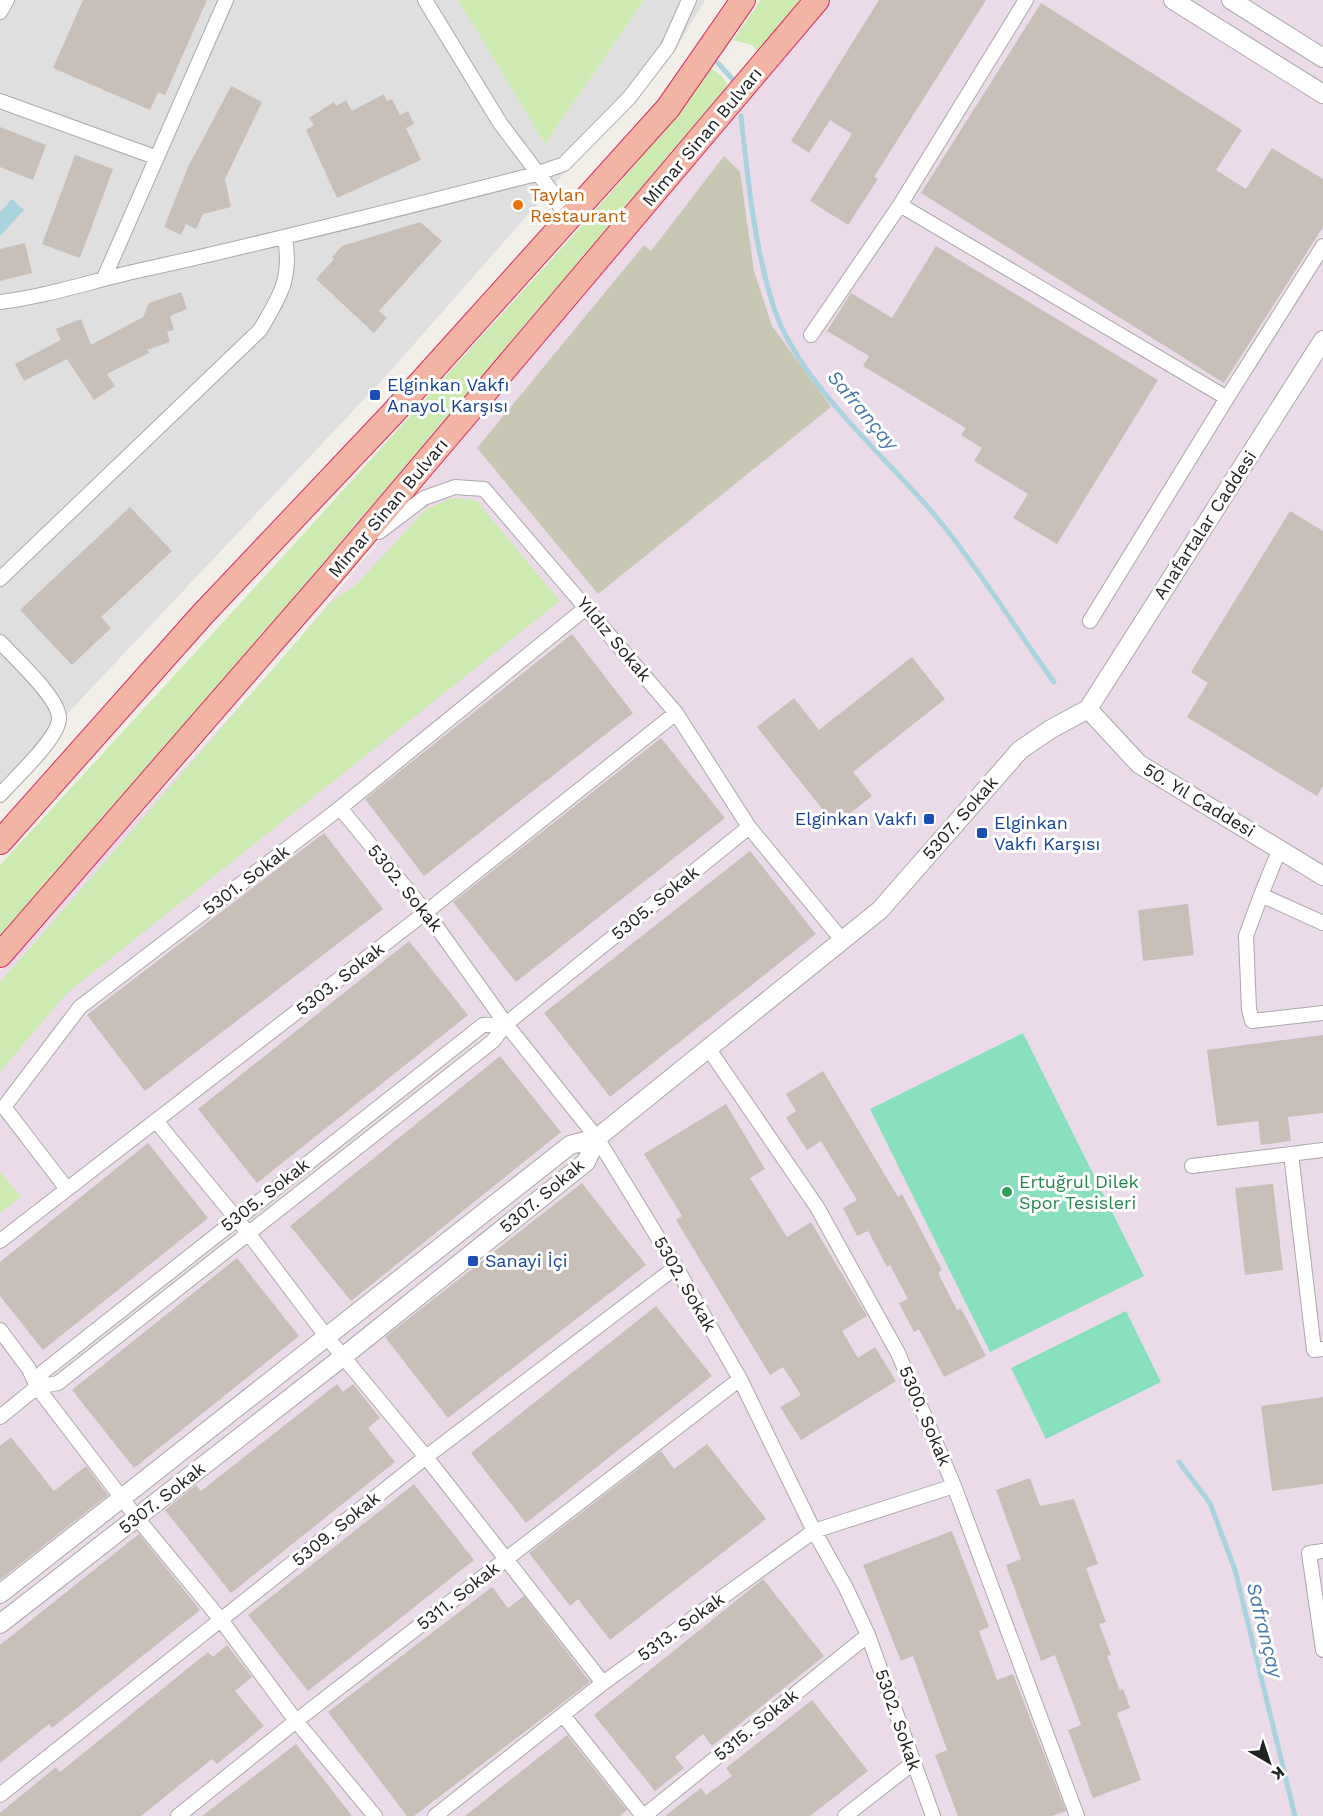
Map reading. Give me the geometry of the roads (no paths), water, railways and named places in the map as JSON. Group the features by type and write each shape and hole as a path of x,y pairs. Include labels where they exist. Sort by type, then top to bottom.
{"highway":[{"path":"0,842 202,615 394,412 668,108 743,0"},
{"name":"Mimar Sinan Bulvarı","path":"0,955 332,573 817,0"}],"street":[{"path":"0,12 7,0"},
{"path":"104,278 155,157 226,0"},
{"path":"425,0 500,123 536,174 552,192 567,220"},
{"path":"0,302 28,299 104,278 285,238 536,174 564,164 629,98 668,47 689,0"},
{"path":"811,335 900,205 1026,0"},
{"path":"1173,0 1323,94"},
{"path":"1231,0 1323,58"},
{"path":"0,101 155,157"},
{"path":"900,205 1227,398"},
{"path":"0,579 260,330 282,292 289,263 285,238"},
{"path":"1090,621 1323,246"},
{"name":"Anafartalar Caddesi","path":"1088,709 1323,340"},
{"name":"Yıldız Sokak","path":"332,573 393,520 424,498 455,487 484,489 676,712 749,827 842,940"},
{"name":"5301. Sokak","path":"67,1189 4,1107 80,1007 340,808 587,607"},
{"path":"0,642 52,699 59,718 55,732 0,795"},
{"name":"50. Yıl Caddesi","path":"1088,709 1139,764 1323,876"},
{"name":"5307. Sokak","path":"0,1594 570,1145 597,1138 880,910 1020,750 1051,729 1088,709"},
{"name":"5303. Sokak","path":"0,1241 426,912 676,712"},
{"name":"5302. Sokak","path":"340,808 426,912 506,1024 597,1138 676,1267 740,1379 814,1531 846,1588 868,1635 933,1816"},
{"name":"5305. Sokak","path":"0,1417 37,1387 58,1383 249,1234 493,1041 506,1024 749,827"},
{"path":"1280,849 1246,936 1249,1009 1252,1021 1323,1013"},
{"path":"1261,895 1323,923"},
{"name":"5305. Sokak","path":"37,1387 43,1372 235,1218 483,1025 506,1024"},
{"name":"5300. Sokak","path":"708,1048 817,1207 898,1353 954,1486 1077,1816"},
{"path":"156,1121 249,1234 326,1336 426,1457 603,1683"},
{"name":"5307. Sokak","path":"0,1624 344,1356 586,1162 597,1138"},
{"path":"1192,1166 1323,1150"},
{"path":"1291,1154 1314,1350 1323,1349"},
{"name":"5309. Sokak","path":"0,1795 426,1457 676,1267"},
{"path":"0,1330 28,1369 37,1387 137,1518 221,1620 296,1721 375,1816"},
{"name":"5311. Sokak","path":"178,1816 296,1721 740,1379"},
{"name":"5313. Sokak","path":"435,1816 603,1683 814,1531 954,1486"},
{"path":"1323,1551 1309,1553 1323,1650"},
{"name":"5315. Sokak","path":"644,1816 868,1635"},
{"path":"563,1715 644,1816"},
{"path":"845,1816 913,1763"}],"water":[{"path":"12,199 24,210 0,236 0,212"}],"waterway":[{"name":"Safrançay","path":"718,63 734,81"},
{"name":"Safrançay","path":"741,116 761,261 774,308 786,336 823,392 953,538 1054,682"},
{"name":"Safrançay","path":"1179,1462 1210,1503 1235,1570 1295,1816"}],"place":[{"name":"Taylan Restaurant","path":"518,205"},
{"name":"Elginkan Vakfı Anayol Karşısı","path":"375,395"},
{"name":"Elginkan Vakfı","path":"929,819"},
{"name":"Elginkan Vakfı Karşısı","path":"982,833"},
{"name":"Ertuğrul Dilek Spor Tesisleri","path":"1007,1192"},
{"name":"Sanayi İçi","path":"473,1261"}]}
